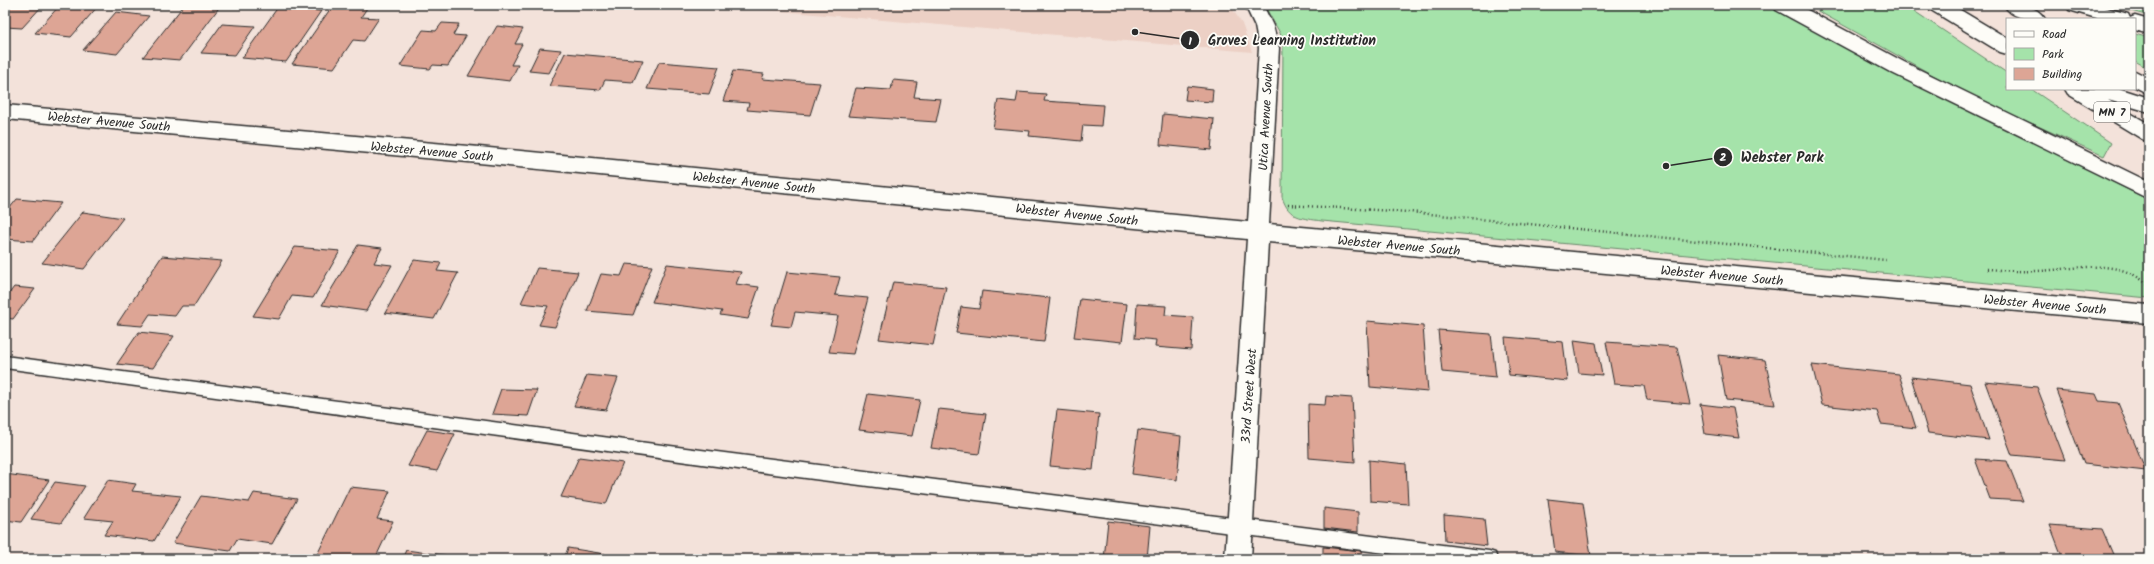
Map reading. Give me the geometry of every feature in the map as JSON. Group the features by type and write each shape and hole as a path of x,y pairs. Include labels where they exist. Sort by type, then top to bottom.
{"main road":[{"name":"Utica Avenue South","path":"1254,5 1264,26 1269,48 1258,232"},
{"path":"1782,5 1897,67 2149,190"},
{"path":"1938,5 2006,46"},
{"path":"1959,5 2006,34"},
{"path":"2013,5 2034,18"},
{"path":"2076,5 2118,18"},
{"path":"2136,23 2149,27"},
{"path":"2136,79 2149,87"},
{"name":"MN 7","path":"2077,90 2149,134"},
{"path":"2103,90 2138,103 2149,105"},
{"name":"Webster Avenue South","path":"5,112 480,155 1258,232 2149,314"},
{"name":"33rd Street West","path":"1238,559 1258,232"}],"lane":[{"path":"5,362 365,410 528,434 1240,525 1489,559"}],"path":[{"path":"1260,204 1410,212 1890,260"},
{"path":"1984,269 2035,271 2106,266 2126,270 2142,278 2149,287"}],"shaded area":[{"path":"710,5 1230,5 1242,24 1252,52"}],"green space":[{"path":"1264,5 1767,5 1882,68 2149,200 2149,298 1302,218 1288,210 1282,197 1283,43 1280,33"},
{"path":"1807,5 1905,5 2006,72 2006,90 2032,90 2111,143 2104,156 1965,93"},
{"path":"2109,5 2149,5 2149,16"},
{"path":"2136,34 2149,38 2149,69 2136,62"}],"building":[{"path":"5,5 43,5 22,28 5,27"},
{"path":"60,5 99,5 71,37 35,33"},
{"path":"184,5 221,5 180,60 143,57"},
{"path":"333,5 369,5 361,17 379,18 364,41 353,40 334,68 292,64"},
{"path":"278,7 321,11 286,62 242,58"},
{"path":"116,12 149,16 117,54 83,50"},
{"path":"442,23 459,24 453,35 466,36 448,66 433,65 430,69 400,66 423,30 436,31"},
{"path":"222,24 255,26 235,55 201,53"},
{"path":"497,26 523,29 515,44 522,44 511,65 518,65 510,81 468,76"},
{"path":"540,48 561,50 549,73 529,71"},
{"path":"565,53 643,60 633,82 605,80 600,90 549,86"},
{"path":"659,62 719,67 709,94 647,89"},
{"path":"733,71 764,74 762,79 820,83 810,115 747,110 749,103 723,101"},
{"path":"893,80 917,82 914,97 941,99 936,122 848,116 856,88 891,90"},
{"path":"1187,86 1213,89 1212,102 1185,100"},
{"path":"1018,92 1046,94 1044,101 1103,105 1101,126 1083,125 1081,141 1029,136 1030,131 993,128 998,100 1016,102"},
{"path":"1163,114 1214,119 1211,150 1160,145"},
{"path":"17,199 61,203 33,241 5,239 5,214"},
{"path":"83,212 123,218 84,269 42,263"},
{"path":"358,245 382,248 374,263 392,265 366,311 322,305"},
{"path":"295,247 340,251 313,298 292,296 279,319 253,316"},
{"path":"162,256 222,261 194,306 182,306 175,316 150,314 142,326 117,324"},
{"path":"414,260 441,263 437,271 458,273 434,319 385,313"},
{"path":"626,264 652,266 633,315 587,311 601,274 621,276"},
{"path":"667,264 741,272 736,284 759,287 748,319 720,315 722,311 652,302"},
{"path":"537,268 578,272 555,327 539,325 548,306 521,303"},
{"path":"787,272 840,277 835,295 868,298 853,354 829,352 838,316 795,312 791,327 771,325"},
{"path":"893,282 946,287 933,345 879,339"},
{"path":"14,287 35,289 13,319 5,318 5,299"},
{"path":"982,291 1050,298 1044,342 956,333 961,307 979,309"},
{"path":"1080,299 1127,304 1122,342 1074,337"},
{"path":"1137,304 1166,306 1165,315 1193,317 1191,350 1155,347 1156,340 1135,338"},
{"path":"1367,321 1423,326 1428,392 1370,387"},
{"path":"1438,330 1491,334 1496,377 1442,372"},
{"path":"139,332 174,336 153,368 117,364"},
{"path":"1505,337 1563,342 1568,381 1509,375"},
{"path":"1574,340 1596,343 1602,375 1579,373"},
{"path":"1606,342 1677,347 1690,404 1647,400 1644,386 1614,384"},
{"path":"1718,355 1765,360 1775,405 1726,400"},
{"path":"1812,365 1899,374 1916,428 1881,424 1877,411 1822,405"},
{"path":"587,375 618,378 606,410 574,406"},
{"path":"1911,377 1970,384 1989,440 1928,433"},
{"path":"1985,382 2037,387 2065,460 2012,455"},
{"path":"501,389 537,390 528,416 492,414"},
{"path":"2056,390 2096,394 2099,401 2118,403 2146,471 2084,464"},
{"path":"868,394 920,400 912,436 859,430"},
{"path":"1326,396 1352,398 1355,462 1309,458 1308,404 1325,405"},
{"path":"1700,404 1733,408 1739,438 1705,434"},
{"path":"939,409 986,414 979,454 931,448"},
{"path":"1057,410 1099,414 1093,470 1050,466"},
{"path":"427,430 455,434 437,471 408,466"},
{"path":"1138,430 1181,436 1177,480 1132,474"},
{"path":"579,457 623,463 606,504 561,497"},
{"path":"1975,459 2007,461 2023,501 1990,499"},
{"path":"1369,460 1406,464 1408,504 1370,501"},
{"path":"5,474 49,480 21,522 5,520"},
{"path":"108,480 136,484 132,491 181,496 154,541 104,535 113,521 84,518"},
{"path":"55,482 85,486 61,523 31,519"},
{"path":"350,487 390,491 377,519 393,521 375,559 315,559"},
{"path":"254,493 297,499 272,544 237,539 230,551 173,543 201,496 249,502"},
{"path":"1548,499 1583,503 1591,556 1555,552"},
{"path":"1324,508 1358,512 1358,532 1324,528"},
{"path":"1444,515 1484,519 1487,546 1445,541"},
{"path":"1108,521 1150,526 1147,559 1104,559"},
{"path":"2050,525 2102,529 2115,559 2063,559"},
{"path":"1323,547 1362,551 1362,559 1323,559"},
{"path":"568,548 605,554 603,559 564,559"},
{"path":"406,550 472,559 402,559"}],"place":[{"name":"Groves Learning Institution","path":"1135,32"},
{"name":"Webster Park","path":"1666,166"}]}
